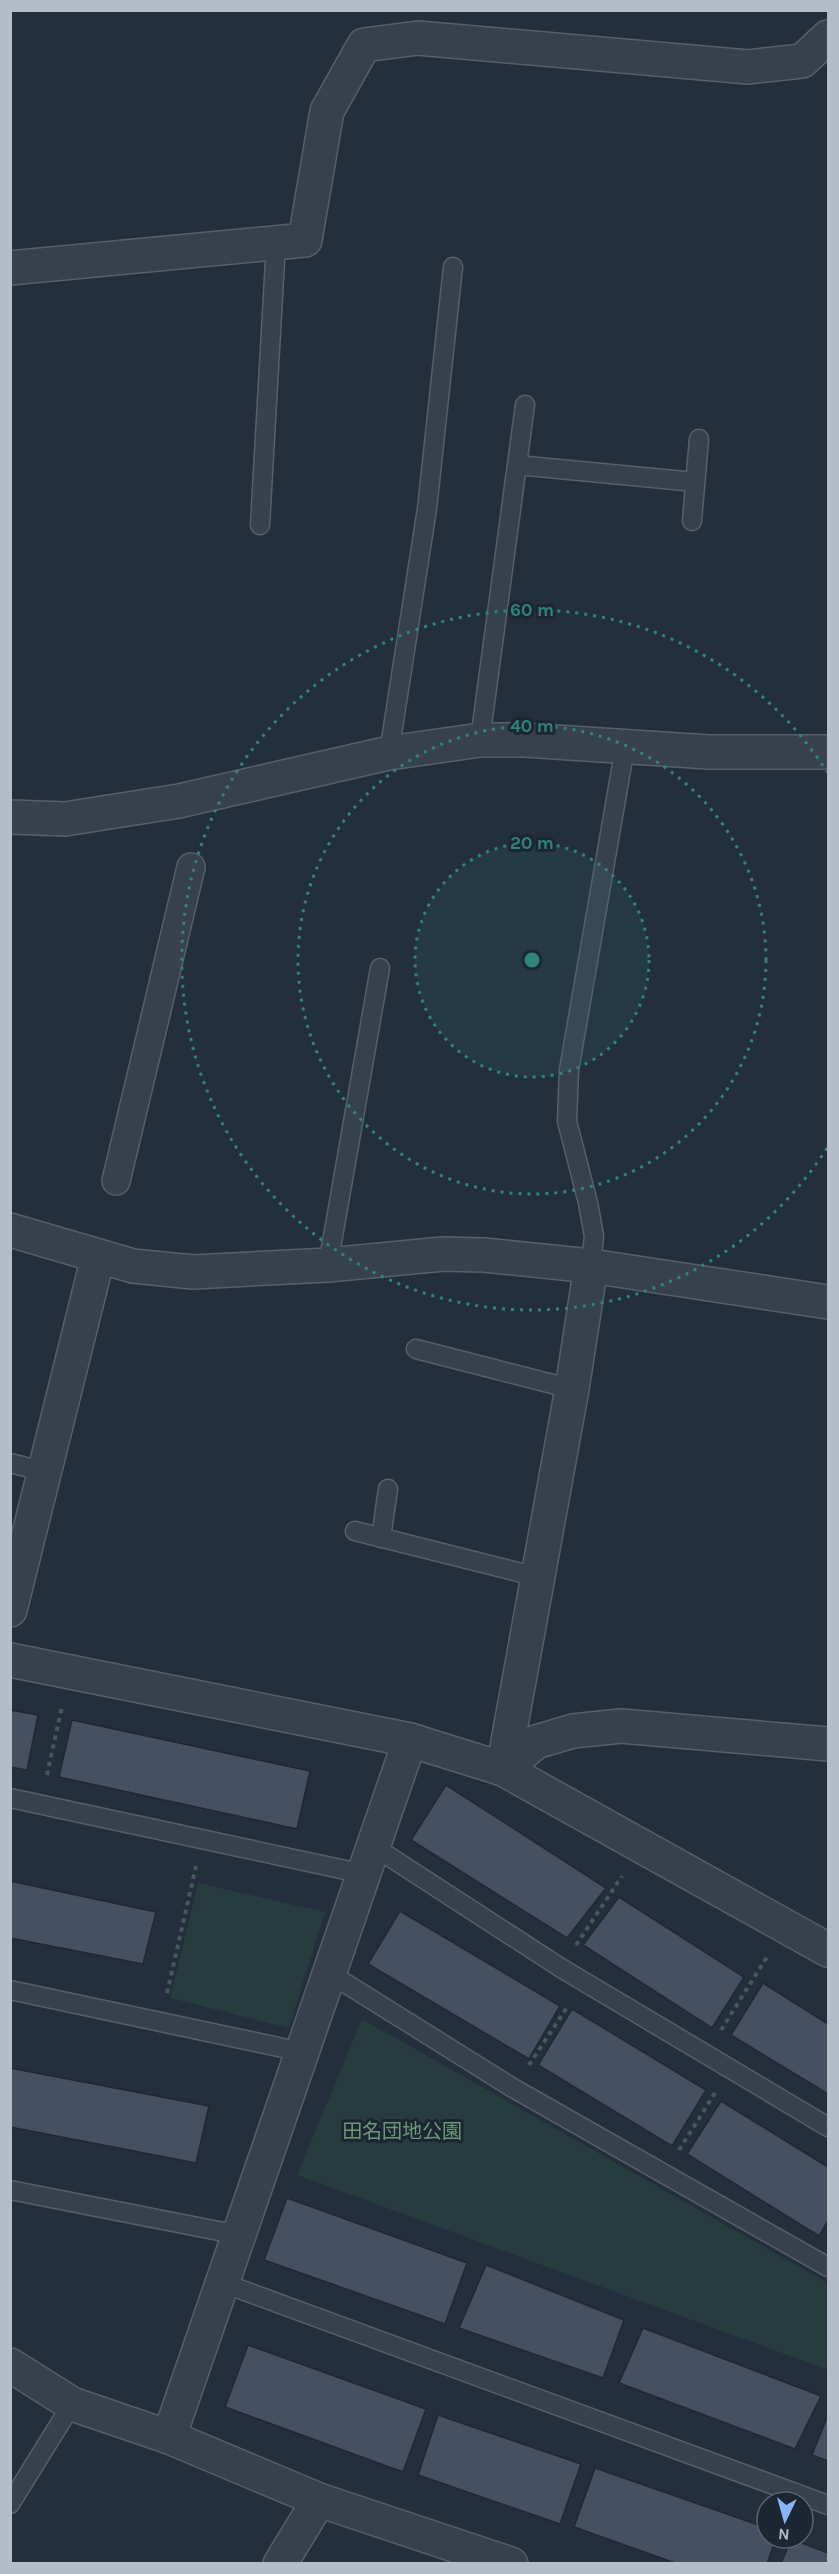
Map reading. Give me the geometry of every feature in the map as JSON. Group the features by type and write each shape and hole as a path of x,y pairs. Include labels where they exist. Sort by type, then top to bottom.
{"street":[{"path":"10,268 305,240 327,111 363,45 418,38 748,67 802,61 828,38"},
{"path":"10,817 65,819 179,801 389,753 480,740 524,740 709,752 828,752"},
{"path":"116,1181 191,867"},
{"path":"10,1230 133,1266 194,1272 328,1265 443,1254 484,1255 591,1266 828,1302"},
{"path":"10,1610 98,1257"},
{"path":"503,1769 572,1389 591,1266"},
{"path":"10,1660 70,1674 410,1740 503,1769 828,1950"},
{"path":"503,1769 536,1742 573,1731 621,1726 828,1744"},
{"path":"169,2437 410,1740"},
{"path":"10,2365 72,2404 169,2437 319,2500 511,2564"},
{"path":"280,2564 319,2500"}],"lane":[{"path":"260,525 276,243"},
{"path":"389,753 427,509 453,267"},
{"path":"480,740 525,405"},
{"path":"692,521 699,439"},
{"path":"517,465 695,482"},
{"path":"591,1266 592,1225 567,1121 569,1070 625,747"},
{"path":"328,1265 380,968"},
{"path":"416,1349 572,1389"},
{"path":"10,1462 46,1472"},
{"path":"381,1538 388,1489"},
{"path":"355,1531 538,1577"},
{"path":"10,1798 203,1839 368,1860 561,1968 705,2056 828,2127"},
{"path":"329,1973 513,2088 828,2267"},
{"path":"10,1990 160,2020 302,2052"},
{"path":"10,2190 239,2235"},
{"path":"222,2283 828,2505"},
{"path":"10,2504 72,2404"}],"path":[{"path":"40,1804 70,1674"},
{"path":"160,2020 203,1839"},
{"path":"561,1968 643,1846"},
{"path":"705,2056 786,1926"},
{"path":"513,2088 584,1982"},
{"path":"664,2174 730,2070"}],"green space":[{"path":"198,1883 325,1912 289,2028 170,1998"},
{"name":"田名団地公園","path":"362,2019 828,2283 828,2370 297,2175"}],"building":[{"path":"10,1710 38,1715 27,1770 10,1767"},
{"path":"72,1720 310,1771 297,1829 59,1777"},
{"path":"446,1785 606,1888 567,1938 411,1840"},
{"path":"10,1881 156,1912 143,1964 10,1938"},
{"path":"619,1897 744,1977 712,2028 583,1945"},
{"path":"400,1911 560,2006 529,2059 368,1964"},
{"path":"763,1983 828,2024 828,2094 731,2035"},
{"path":"572,2009 706,2090 672,2146 538,2065"},
{"path":"10,2068 209,2106 196,2163 10,2127"},
{"path":"721,2101 828,2167 828,2221 819,2236 687,2154"},
{"path":"287,2198 467,2263 445,2324 264,2260"},
{"path":"486,2265 624,2320 603,2378 459,2328"},
{"path":"643,2328 821,2396 795,2449 619,2383"},
{"path":"248,2345 426,2409 403,2472 225,2407"},
{"path":"438,2415 581,2464 560,2524 418,2475"},
{"path":"828,2415 828,2461 812,2455"},
{"path":"595,2468 755,2524 755,2550 772,2550 767,2564 678,2564 574,2527"},
{"path":"815,2548 828,2553 828,2564 781,2564 787,2550 815,2550"}]}
